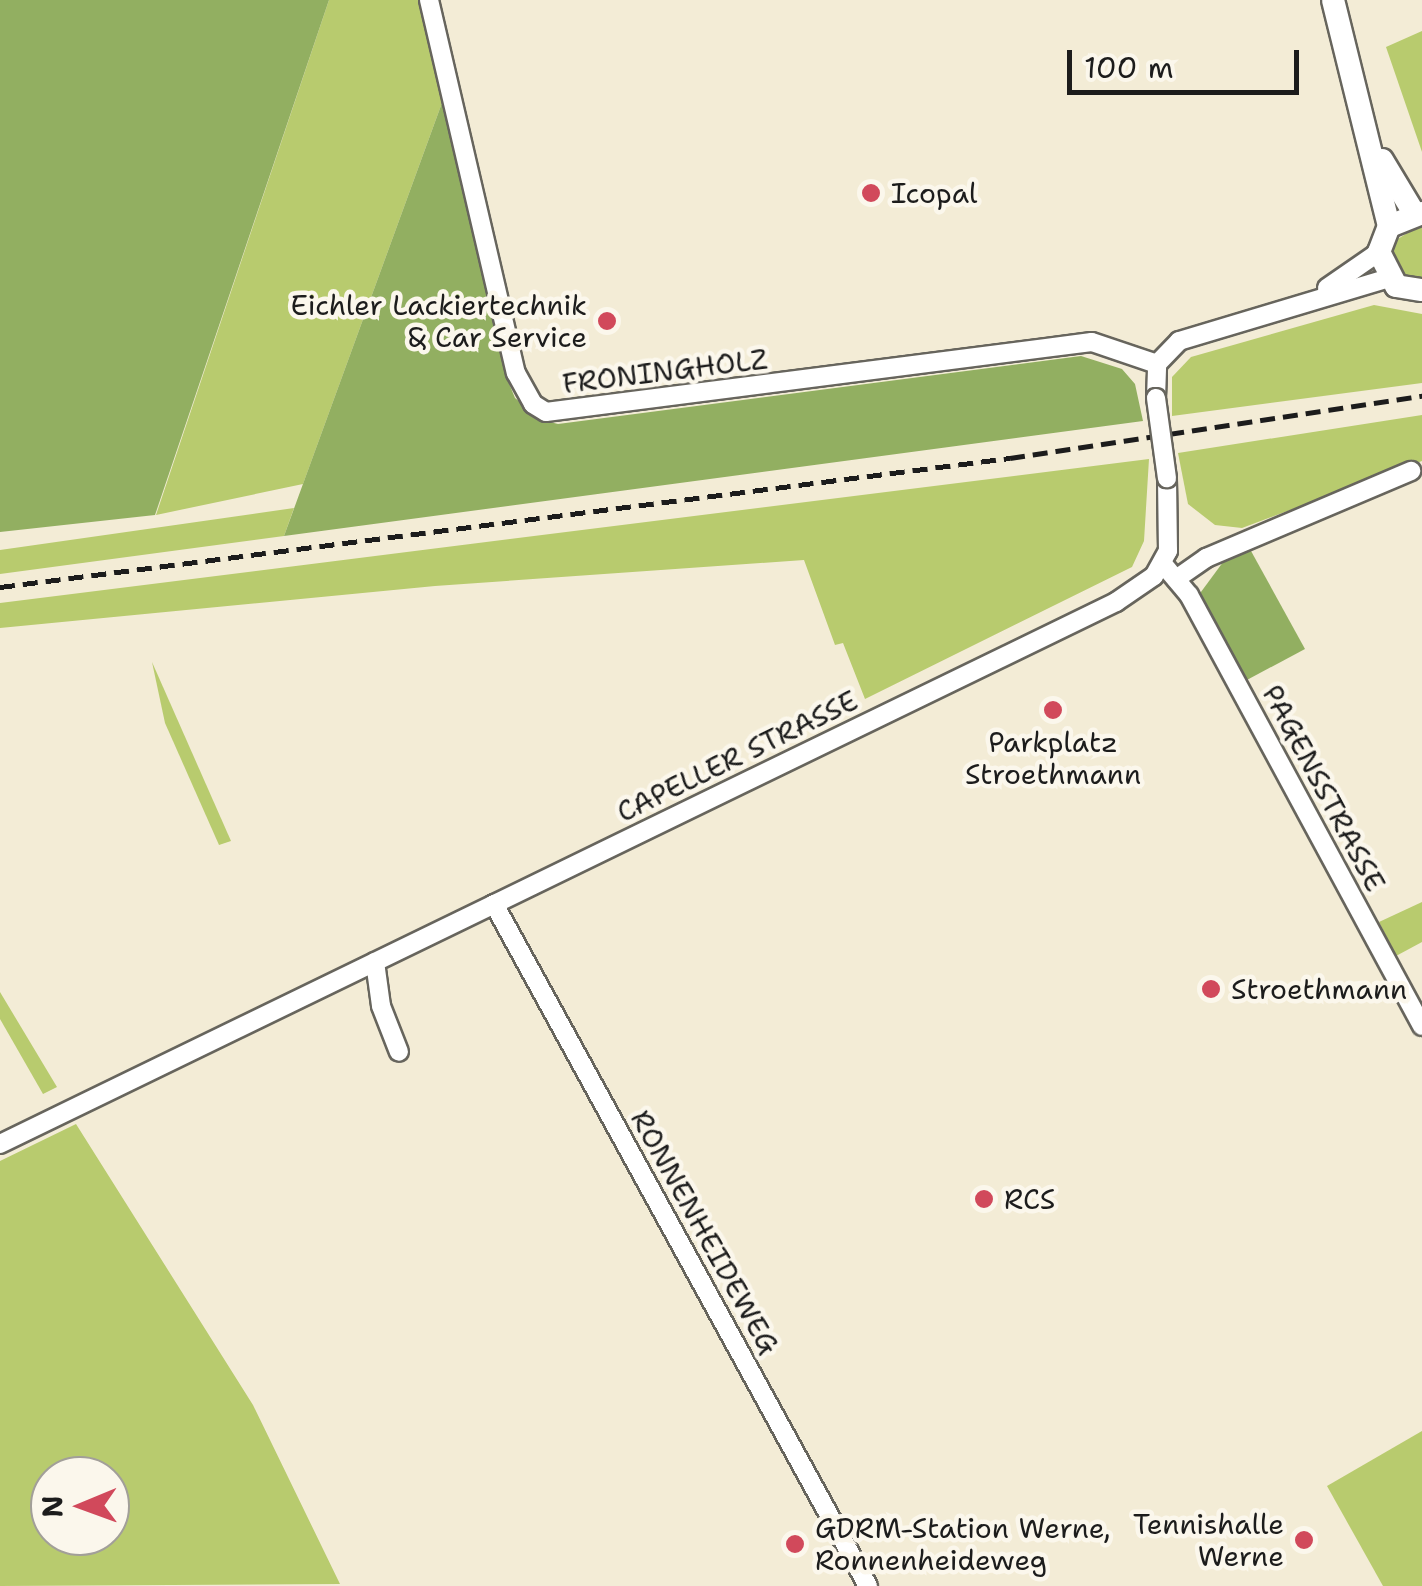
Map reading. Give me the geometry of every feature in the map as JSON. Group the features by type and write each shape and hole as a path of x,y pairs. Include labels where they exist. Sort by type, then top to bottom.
{"main road":[{"path":"1334,0 1389,226 1379,252 1389,278 1422,291"},
{"path":"1368,139 1418,213 1389,226"}],"street":[{"name":"FRONINGHOLZ","path":"429,0 516,373 533,404 546,412 1092,342 1158,364"},
{"path":"1301,303 1379,252"},
{"path":"1163,564 1172,536 1156,398 1158,364 1192,334 1389,278"},
{"path":"1176,579 1206,558 1411,471"},
{"name":"PAGENSSTRASSE","path":"1163,564 1176,579 1422,1026"},
{"name":"CAPELLER STRASSE","path":"0,1144 1066,628 1136,590 1163,564"},
{"name":"RONNENHEIDEWEG","path":"494,904 868,1586"},
{"path":"375,962 381,1006 398,1052"}],"green space":[{"path":"0,0 329,0 155,515 0,532"},
{"path":"329,0 419,0 443,100 303,484 156,515"},
{"path":"1422,31 1422,152 1386,47"},
{"path":"443,100 506,376 515,398 542,420 558,424 1081,356 1122,369 1135,384 1143,421 284,536"},
{"path":"1422,224 1422,284 1404,281 1388,245"},
{"path":"1374,305 1422,314 1422,383 1172,416 1172,377 1191,357"},
{"path":"1422,415 1422,461 1242,528 1215,525 1188,504 1178,453"},
{"path":"1149,459 1144,541 1132,567 865,699 843,643 835,645 804,560 435,586 0,628 0,603"},
{"path":"294,508 284,536 0,574 0,550"},
{"path":"1251,551 1305,649 1245,681 1198,596 1229,554"},
{"path":"152,662 231,841 219,845 165,723"},
{"path":"1422,902 1422,942 1396,956 1379,922"},
{"path":"0,992 57,1087 43,1094 0,1019"},
{"path":"76,1124 253,1405 340,1584 0,1586 0,1161"},
{"path":"1422,1431 1422,1586 1383,1586 1327,1486"}],"railway":[{"path":"0,587 1010,458 1422,396"}],"place":[{"name":"Icopal","path":"871,193"},
{"name":"Eichler Lackiertechnik & Car Service","path":"607,321"},
{"name":"Parkplatz Stroethmann","path":"1053,710"},
{"name":"Stroethmann","path":"1211,989"},
{"name":"RCS","path":"984,1199"},
{"name":"Tennishalle Werne","path":"1304,1540"},
{"name":"GDRM-Station Werne, Ronnenheideweg","path":"795,1544"}]}
